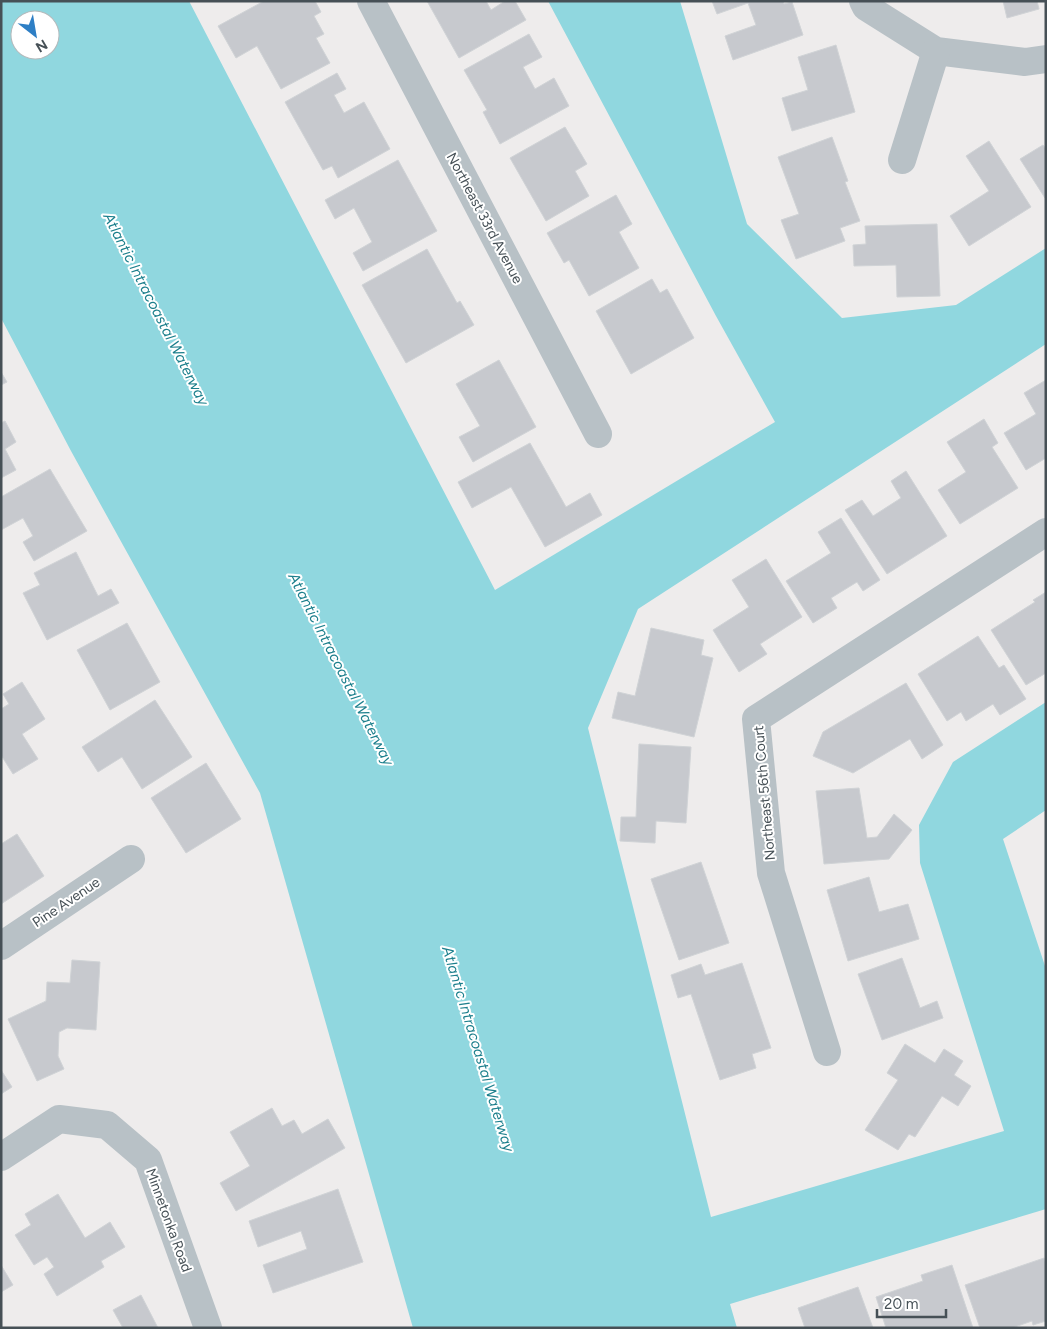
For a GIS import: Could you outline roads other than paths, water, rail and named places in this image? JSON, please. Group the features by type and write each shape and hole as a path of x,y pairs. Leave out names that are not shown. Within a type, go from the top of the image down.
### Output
{"street":[{"name":"Northeast 33rd Avenue","path":"371,1 598,434"},
{"path":"863,1 866,7 936,51 1025,62 1046,59"},
{"path":"902,160 936,51"},
{"name":"Northeast 56th Court","path":"827,1052 771,873 756,719 1046,532"},
{"name":"Pine Avenue","path":"1,946 131,859"},
{"name":"Minnetonka Road","path":"1,1157 59,1119 107,1125 148,1160 208,1328"}],"water":[{"name":"Atlantic Intracoastal Waterway","path":"1,1 189,1 495,590 775,422 716,316 548,1 680,1 747,224 842,318 956,305 1046,248 1046,344 638,609 588,728 711,1217 1004,1131 920,863 919,825 953,762 1046,702 1046,810 1003,839 1046,969 1046,1209 730,1304 737,1328 413,1328 260,793 71,451 1,318"}]}
